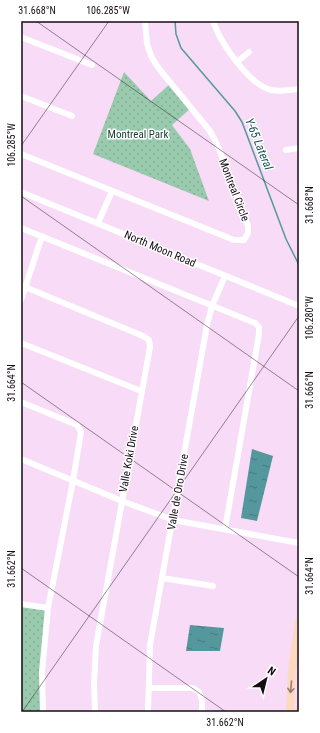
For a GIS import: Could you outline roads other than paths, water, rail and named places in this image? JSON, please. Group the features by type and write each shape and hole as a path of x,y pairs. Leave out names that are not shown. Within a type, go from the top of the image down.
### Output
{"main road":[{"path":"290,712 292,670 299,621"}],"street":[{"name":"Montreal Circle","path":"21,154 234,240 244,240 248,233 248,226 217,144 210,131 160,70 152,58 147,44 145,21"},
{"path":"213,21 221,38 237,62 253,80 266,88 277,91 299,89"},
{"path":"21,38 92,65"},
{"path":"237,62 249,52"},
{"path":"21,96 72,116"},
{"path":"286,150 299,148"},
{"path":"98,223 112,191"},
{"name":"North Moon Road","path":"21,192 299,306"},
{"path":"21,228 255,323 259,328 224,529"},
{"path":"21,300 42,236"},
{"name":"Valle de Oro Drive","path":"148,712 150,644 207,325 212,306 225,276"},
{"name":"Valle Koki Drive","path":"25,287 143,336 149,340 150,347 96,646 94,682 95,712"},
{"path":"21,343 141,391"},
{"path":"21,402 77,425 81,432 48,608 42,672 43,712"},
{"path":"21,459 122,501 173,520 299,543"},
{"path":"162,578 213,586"},
{"path":"21,604 48,608"},
{"path":"149,688 193,688 199,692 202,700 202,712"}],"water":[{"path":"252,449 273,456 257,521 241,518"},
{"path":"190,625 224,628 220,651 186,651"}],"waterway":[{"name":"Y-65 Lateral","path":"175,21 176,34 181,48 235,111 242,122 286,239 299,265"}],"park label":[{"name":"Montreal Park","path":"138,134"}]}
